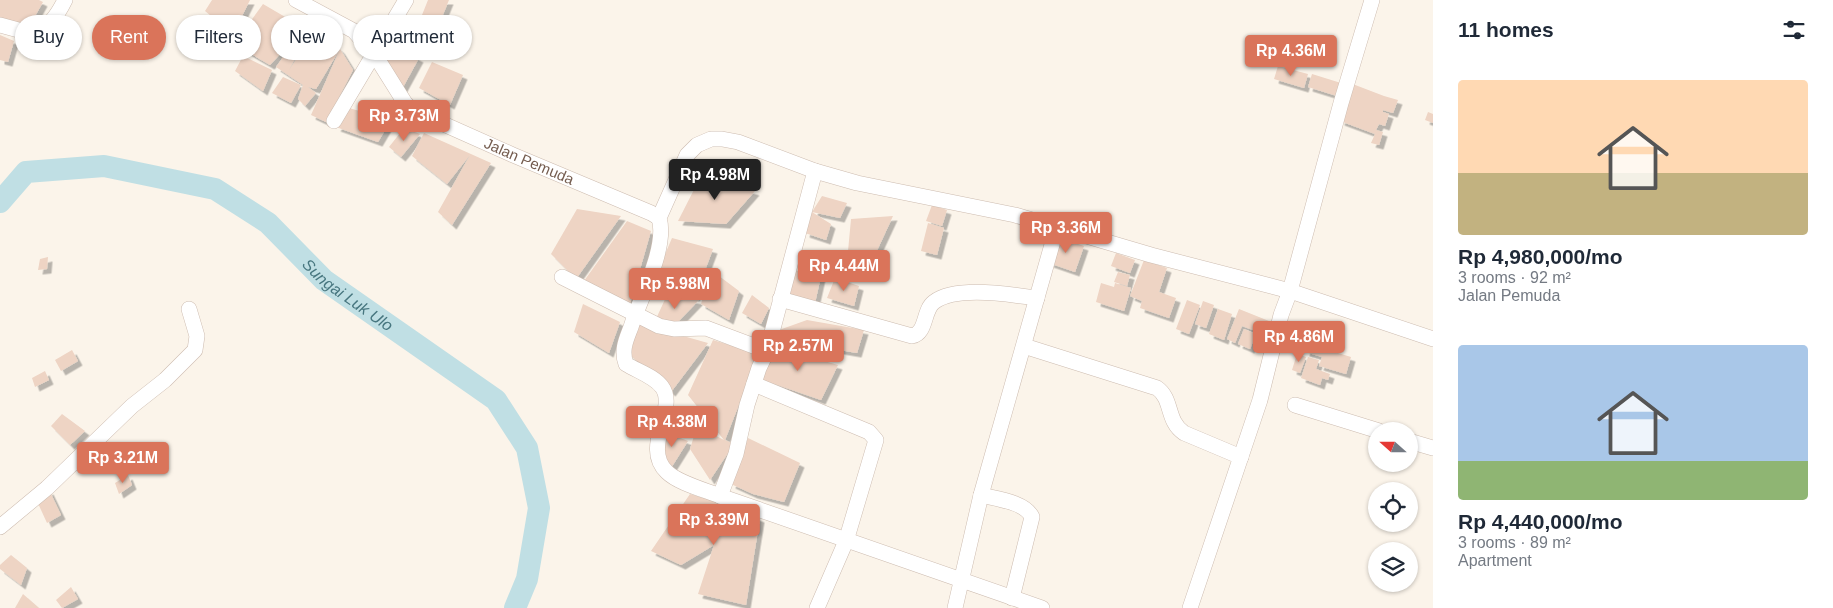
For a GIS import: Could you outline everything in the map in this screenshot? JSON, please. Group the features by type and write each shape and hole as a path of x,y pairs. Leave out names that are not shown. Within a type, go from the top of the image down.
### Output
{"street":[{"path":"0,25 33,34 44,28 56,17 65,0"},
{"name":"Jalan Pemuda","path":"296,0 353,30"},
{"path":"397,15 406,0"},
{"path":"1190,608 1260,400 1341,102 1372,0"},
{"path":"334,121 372,60"},
{"name":"Jalan Pemuda","path":"377,60 405,103 412,110 659,218"},
{"path":"1042,608 720,496 675,478 666,472 657,451 658,435 666,404 665,394 662,386 626,364 623,355 624,346 647,285 659,245 661,225 659,218 687,155 697,145 711,139 738,142 815,171 902,194 1015,216 1057,227 1151,255 1290,292 1433,339"},
{"path":"720,496 736,454 747,405 767,351 815,171"},
{"path":"955,608 981,495 1057,227"},
{"path":"562,277 667,328 706,328 767,351"},
{"path":"780,299 912,336 917,335 934,302 942,298 986,292 1037,298"},
{"path":"0,527 47,488 132,406 165,380 195,350 197,336 189,309"},
{"path":"1024,346 1157,388 1164,393 1177,428 1184,433 1241,457"},
{"path":"754,384 869,432 876,440 846,541 817,608"},
{"path":"1295,405 1368,428"},
{"path":"1418,444 1433,448"},
{"path":"981,495 1019,506 1029,511 1032,517 1012,598"}],"building":[{"path":"0,0 39,0 43,2 36,15 15,15 15,27 0,21"},
{"path":"212,0 250,0 242,15 210,15 205,11"},
{"path":"428,0 449,0 443,15 422,15"},
{"path":"263,4 282,15 271,15 271,60 275,60 270,65 261,60 261,15 255,15"},
{"path":"0,35 14,41 8,62 0,60"},
{"path":"343,54 353,70 326,122 311,115 335,60 343,60"},
{"path":"241,60 251,60 272,70 263,91 235,71"},
{"path":"281,60 294,60 289,70 296,60 333,60 316,89 308,87 316,93 305,106 298,99 303,85 276,67"},
{"path":"383,60 418,60 402,89"},
{"path":"432,62 463,75 450,105 419,88"},
{"path":"1278,66 1308,74 1304,88 1274,79"},
{"path":"1312,74 1341,83 1337,96 1308,87"},
{"path":"283,77 301,85 291,103 272,93"},
{"path":"1350,83 1398,100 1393,113 1383,110 1383,112 1389,114 1385,126 1379,124 1376,130 1383,132 1379,145 1371,143 1375,134 1340,121"},
{"path":"349,108 391,120 378,142 336,127"},
{"path":"1428,112 1433,114 1433,123 1425,120"},
{"path":"404,128 420,134 401,157 389,147"},
{"path":"424,133 491,163 452,225 438,212 470,155 447,184 412,156"},
{"path":"702,174 755,191 726,224 678,221"},
{"path":"822,196 847,203 840,218 812,212"},
{"path":"932,205 947,210 942,226 926,221"},
{"path":"577,209 621,216 576,279 551,254"},
{"path":"812,212 831,224 826,240 805,233"},
{"path":"893,216 868,270 847,262 851,219"},
{"path":"627,221 651,231 630,304 584,281"},
{"path":"928,223 944,228 937,255 921,251"},
{"path":"1057,237 1084,246 1075,272 1049,263"},
{"path":"672,238 713,249 695,297 654,280"},
{"path":"1116,253 1135,260 1130,273 1111,266"},
{"path":"48,257 47,269 38,270 40,259"},
{"path":"1144,260 1167,268 1159,292 1176,298 1169,318 1140,308 1142,301 1130,296"},
{"path":"711,270 739,291 729,320 701,304"},
{"path":"794,270 821,276 815,303 785,295"},
{"path":"1118,272 1130,275 1127,286 1114,282"},
{"path":"835,278 859,286 854,306 827,298"},
{"path":"1101,283 1114,287 1115,283 1131,288 1124,311 1096,302"},
{"path":"667,295 699,300 674,326 655,321"},
{"path":"752,295 769,308 761,324 742,313"},
{"path":"1187,300 1200,305 1189,334 1176,329"},
{"path":"1203,301 1214,305 1206,328 1195,324"},
{"path":"583,304 620,322 609,353 574,332"},
{"path":"1218,309 1232,314 1224,340 1209,334"},
{"path":"1239,309 1269,321 1264,334 1242,326 1235,343 1227,339"},
{"path":"807,320 864,330 857,353 776,339 779,330"},
{"path":"637,323 708,343 671,392 627,352"},
{"path":"1296,324 1309,328 1306,341 1292,337"},
{"path":"1244,329 1256,334 1250,349 1238,344"},
{"path":"1311,331 1329,337 1325,349 1351,357 1346,374 1319,366 1322,357 1305,352"},
{"path":"713,340 759,354 725,440 734,444 710,480 690,449 697,426 724,440 688,395"},
{"path":"772,346 838,365 821,400 760,379"},
{"path":"72,350 78,361 61,371 55,360"},
{"path":"1297,354 1306,357 1300,373 1292,370"},
{"path":"1308,357 1319,360 1316,369 1330,374 1328,380 1322,378 1320,385 1301,378"},
{"path":"45,371 49,380 35,387 32,378"},
{"path":"62,414 85,431 70,445 51,426"},
{"path":"665,432 688,441 671,468 658,448"},
{"path":"748,438 800,463 784,502 753,494 731,484"},
{"path":"128,475 132,485 119,494 115,483"},
{"path":"49,490 61,515 47,523 36,499"},
{"path":"690,494 727,505 760,518 746,605 698,594 714,545 681,565 651,551"},
{"path":"11,555 27,568 21,585 0,569 0,565"},
{"path":"71,587 78,599 62,608 56,600"},
{"path":"23,594 39,608 15,608"}],"waterway":[{"name":"Sungai Luk Ulo","path":"0,202 26,172 104,166 215,189 268,223 324,280 496,400 527,448 539,508 527,579 515,608"}]}
